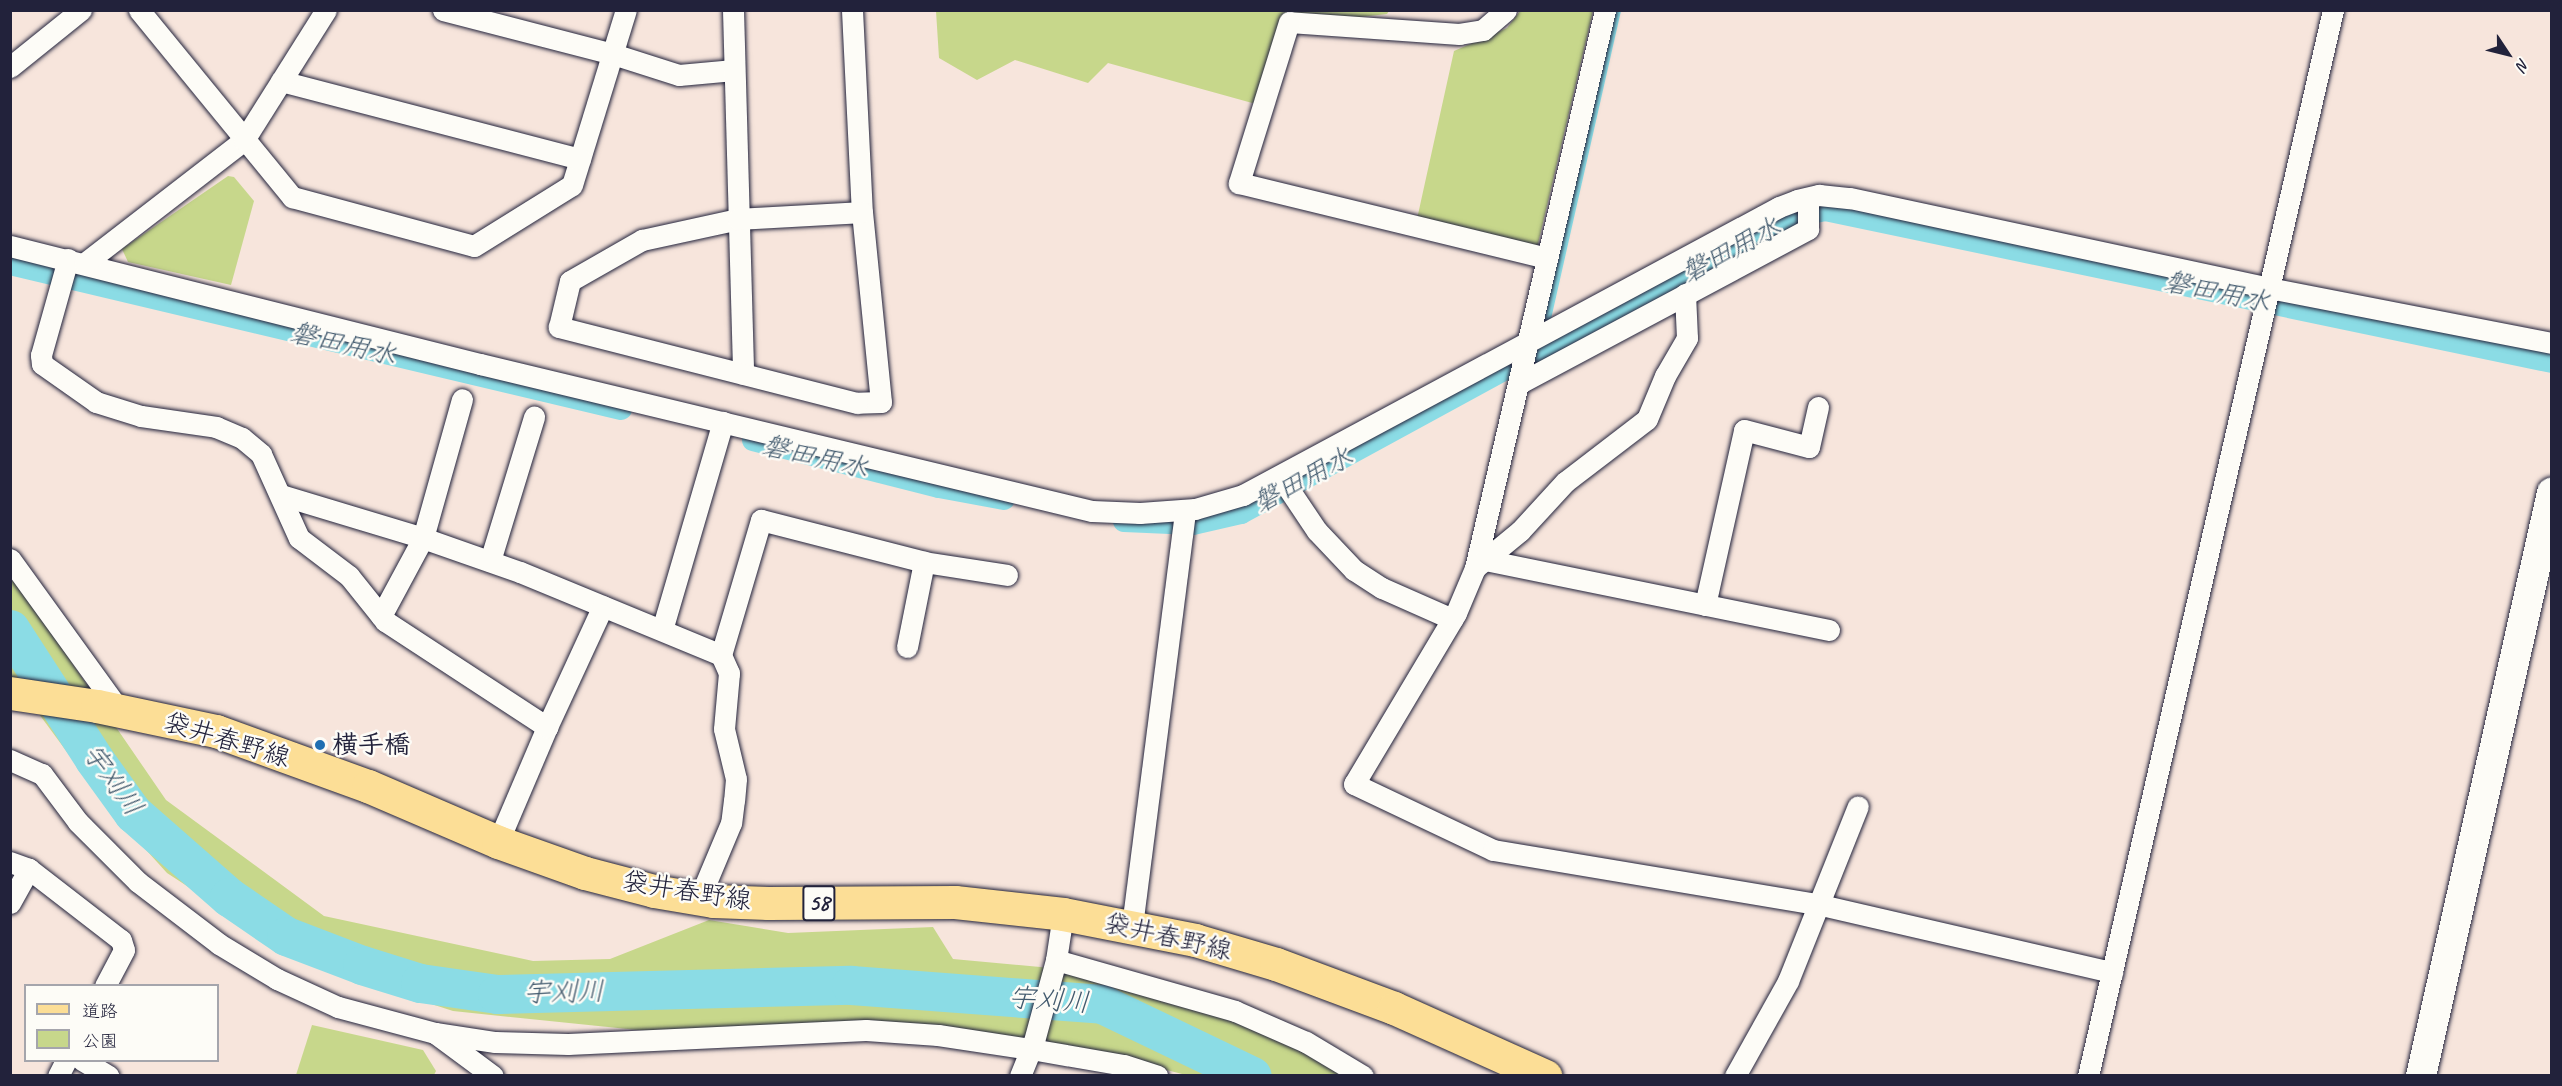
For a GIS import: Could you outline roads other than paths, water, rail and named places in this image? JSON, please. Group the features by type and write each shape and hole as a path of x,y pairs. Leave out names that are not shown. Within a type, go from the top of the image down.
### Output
{"main road":[{"name":"袋井春野線","path":"10,693 108,708 216,731 368,786 498,842 585,873 654,891 699,898 768,903 955,902 1064,914 1195,940 1276,964 1394,1008 1545,1076"}],"street":[{"path":"10,67 81,10"},
{"path":"139,10 292,197 474,246 572,185 626,10"},
{"path":"326,10 244,140 70,269 41,355 42,364 96,402 141,416 216,427 242,438 261,454 299,538 349,576 381,616 547,727"},
{"path":"443,10 613,54 679,75 734,69"},
{"path":"733,10 743,374"},
{"path":"852,10 862,212 881,402 857,403 559,327 570,281 642,240 738,219 862,212"},
{"path":"1506,10 1483,30 1459,34 1289,22 1239,183 1547,258"},
{"path":"1605,10 1518,384 1480,564 1452,619 1354,784 1493,850 1821,904 2112,972"},
{"path":"2090,1075 2333,10"},
{"path":"281,81 580,159"},
{"path":"10,246 70,269 1092,511 1140,513 1185,510 1243,495 1779,207 1819,195 1850,198 2269,288 2552,343"},
{"path":"1518,384 1808,229 1808,198"},
{"path":"1480,564 1520,531 1565,482 1647,419 1665,376 1687,338 1685,294"},
{"path":"381,616 423,538 462,399"},
{"path":"1705,605 1744,430 1809,447 1818,407"},
{"path":"490,561 534,417"},
{"path":"662,630 723,422"},
{"path":"1280,476 1317,531 1354,570 1382,588 1452,619"},
{"path":"2421,1076 2552,493"},
{"path":"281,495 490,561 721,655 729,672 724,729 736,779 731,823 699,898"},
{"path":"1132,926 1185,510"},
{"path":"721,655 762,520 924,562 1007,575"},
{"path":"10,559 108,708"},
{"path":"907,647 924,562"},
{"path":"1480,564 1829,630"},
{"path":"498,842 547,727 603,606"},
{"path":"10,760 42,774 78,822 138,882 219,944 277,979 338,1007 435,1033 495,1042 568,1044 866,1030 938,1035 1033,1045 1124,1065 1157,1076"},
{"path":"1735,1076 1788,981 1821,904 1858,806"},
{"path":"10,903 20,866 121,940 124,950 106,984"},
{"path":"1020,1076 1033,1045 1056,960 1064,914"},
{"path":"1056,960 1235,1011 1306,1042 1363,1076"},
{"path":"435,1033 493,1076"},
{"path":"58,1076 65,1062"},
{"path":"85,1062 109,1076"}],"waterway":[{"path":"1545,327 1617,10"},
{"name":"磐田用水","path":"1124,521 1193,524 1241,513 1540,350 1792,217 1825,210 2552,362"},
{"name":"磐田用水","path":"10,264 621,409"},
{"name":"磐田用水","path":"753,440 939,487 1004,499"},
{"name":"宇刈川","path":"10,629 94,759 133,813 229,897 286,936 362,965 420,983 497,994 851,985 1102,1004 1252,1076"}],"place":[{"name":"横手橋","path":"320,745"}]}
